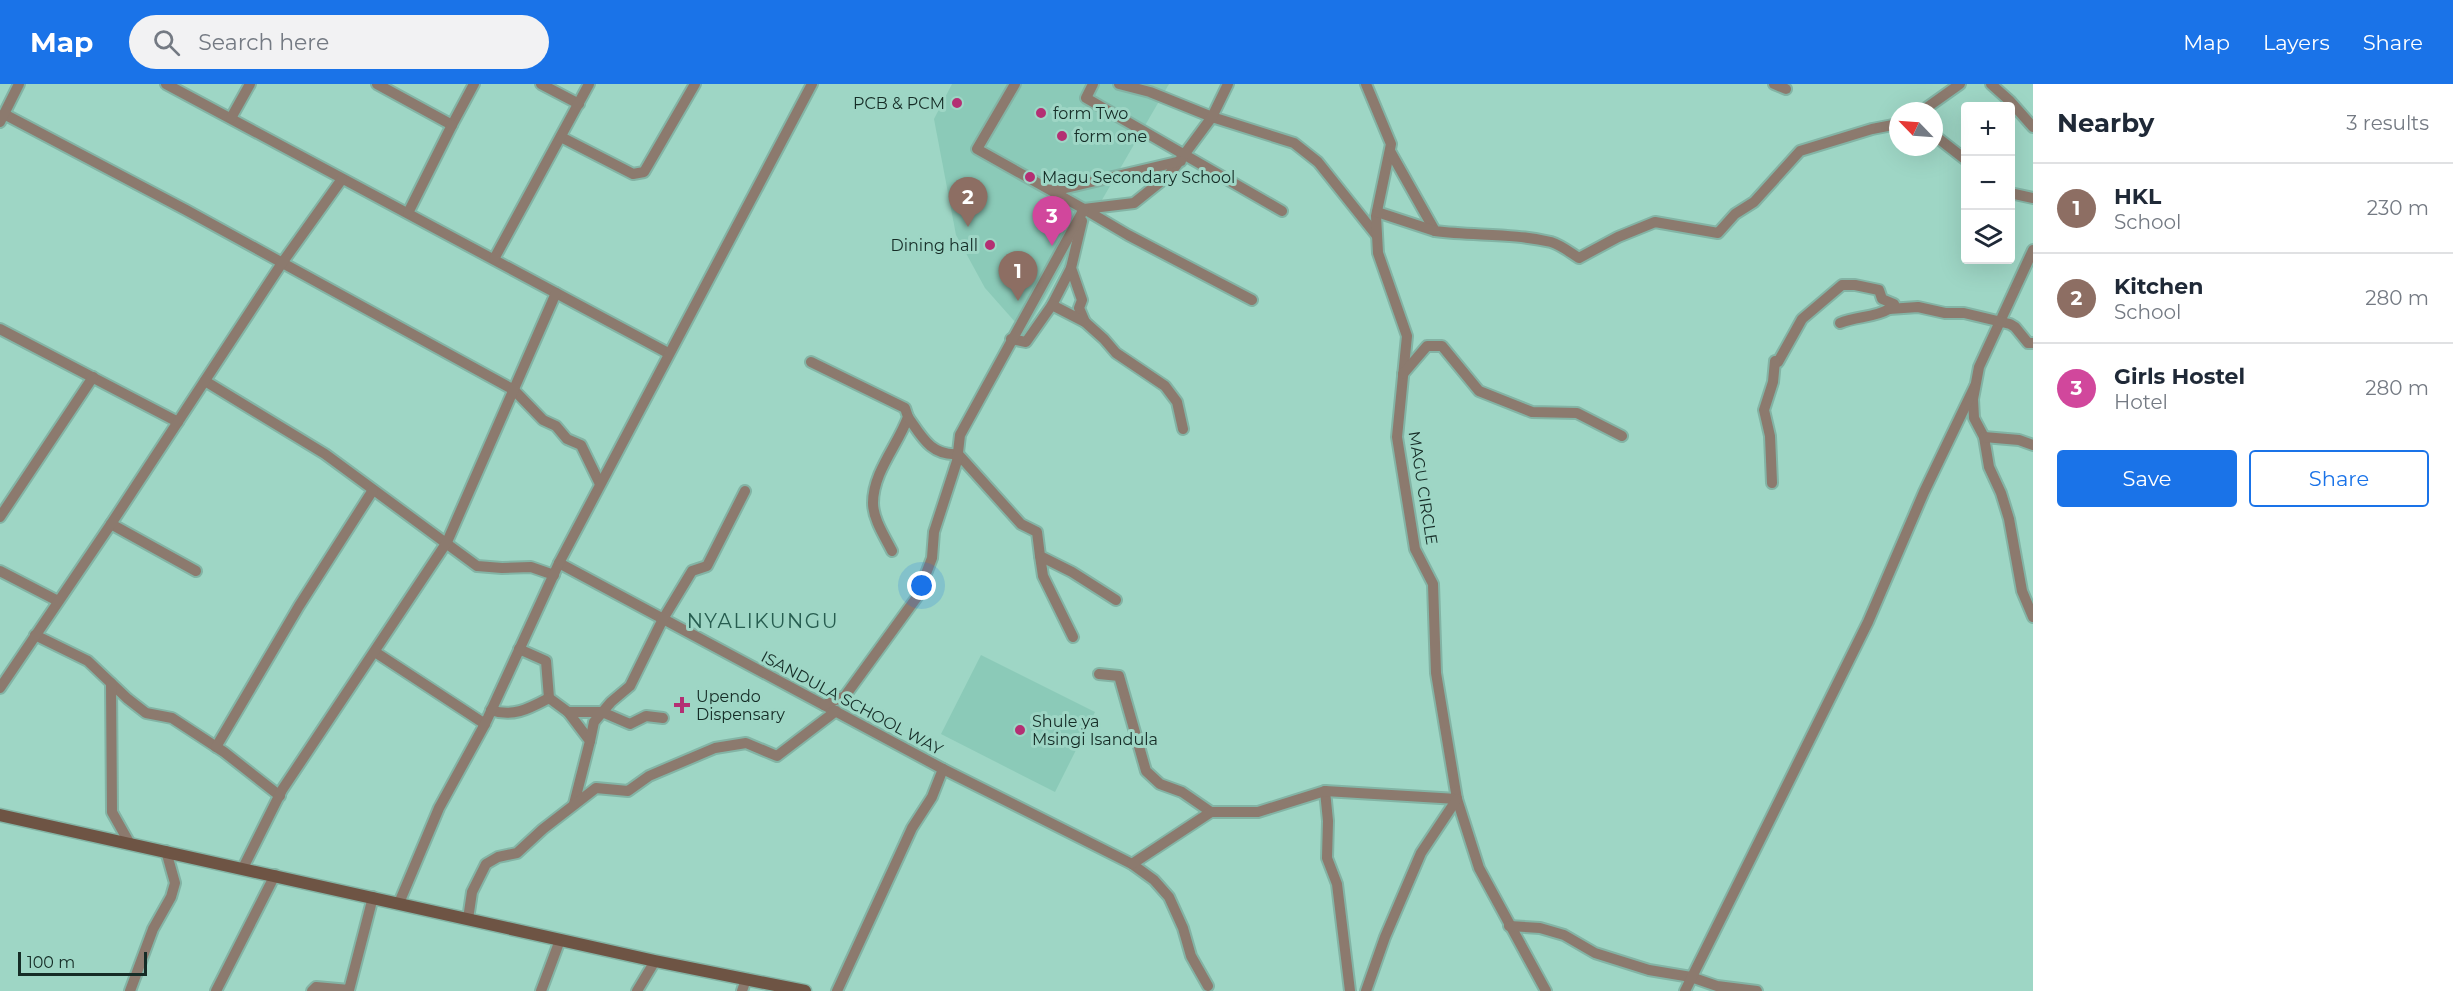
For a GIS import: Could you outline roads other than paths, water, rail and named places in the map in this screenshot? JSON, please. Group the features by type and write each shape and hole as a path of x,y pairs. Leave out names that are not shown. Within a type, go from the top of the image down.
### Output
{"main road":[{"path":"0,815 655,961 744,985 805,991"}],"street":[{"path":"19,84 2,118 282,263 514,390 543,420 556,426 567,439 580,445 600,484"},
{"path":"166,84 668,353"},
{"path":"231,118 250,84"},
{"path":"377,84 452,125"},
{"path":"408,213 474,84"},
{"path":"541,84 579,104"},
{"path":"494,259 589,84"},
{"path":"561,137 633,174 644,172 695,84"},
{"path":"399,903 439,808 485,724 559,563 812,84"},
{"path":"1015,84 976,149 1128,235 1252,300"},
{"path":"1093,84 1086,98 1183,158 1281,211"},
{"path":"1119,84 1150,92 1212,117 1294,143 1318,162 1377,236"},
{"path":"1084,209 1134,203 1169,176 1212,117 1228,84"},
{"name":"MAGU CIRCLE","path":"1366,84 1391,144 1377,212 1378,253 1407,336 1397,437 1415,549 1433,584 1436,673 1457,799 1479,868 1546,991"},
{"path":"1774,84 1786,89"},
{"path":"1935,102 1960,84"},
{"path":"1991,84 2033,127"},
{"path":"1377,212 1435,231 1553,243 1580,258 1618,237 1655,222 1718,233 1735,214 1754,202 1800,151 1889,126"},
{"path":"1943,142 1961,157"},
{"path":"1390,151 1435,231"},
{"path":"1053,191 1183,158"},
{"path":"1,685 111,524 282,263 342,179"},
{"path":"2015,194 2033,198"},
{"path":"1011,339 1026,342 1052,305 1071,268 1084,209"},
{"path":"824,705 845,696 917,597 932,558 934,532 958,454 960,435 1084,209"},
{"path":"2033,250 1979,366 1975,386 1974,418 1983,437 1989,467 2001,493 2009,519 2022,591 2033,617"},
{"path":"1071,268 1082,300 1078,308 1085,322"},
{"path":"1772,483 1770,436 1764,410 1777,362 1802,319 1842,285 1880,290 1882,299 1894,304 1878,315 1851,318 1840,323"},
{"path":"243,868 280,796 447,542 556,293"},
{"path":"1052,305 1085,322 1116,353 1165,386 1177,402 1183,429"},
{"path":"1889,309 1918,307 1945,313 1964,313 2015,327 2028,343 2033,343"},
{"path":"0,329 178,422"},
{"path":"1403,374 1427,346 1442,346 1479,391 1532,412 1576,413 1622,436"},
{"path":"811,362 905,408 908,417 930,447 945,455 958,454"},
{"path":"0,517 93,377"},
{"path":"205,381 325,454 477,566 531,567 554,575"},
{"path":"1684,991 1868,622 1924,492 1975,386"},
{"path":"892,551 873,505 876,482 908,417"},
{"path":"1983,437 2019,440 2033,445"},
{"path":"958,454 1021,524 1037,532 1042,576 1073,637"},
{"path":"216,747 299,606 373,490"},
{"path":"573,804 594,722 630,686 663,619 692,570 707,566 745,491"},
{"path":"111,524 196,571"},
{"path":"1040,556 1072,572 1116,600"},
{"name":"ISANDULA SCHOOL WAY","path":"559,563 943,769 1132,864 1154,880 1169,897 1183,928 1191,956 1208,986"},
{"path":"0,571 58,600"},
{"path":"35,635 88,661 146,713 172,718 216,747 280,796"},
{"path":"519,649 546,662 549,698 568,712 590,741"},
{"path":"375,652 485,724"},
{"path":"1099,674 1119,676 1146,771 1160,784 1182,792 1211,812"},
{"path":"111,683 112,812 130,844"},
{"path":"491,710 501,714 524,711 549,698"},
{"path":"468,919 472,892 486,864 498,857 517,853 573,804 596,788 628,791 657,772 715,748 746,743 777,756 836,711"},
{"path":"568,712 602,712 630,724 646,716 663,718"},
{"path":"837,991 912,828 932,797 943,769"},
{"path":"1325,791 1328,821 1327,858 1337,884 1350,991"},
{"path":"1132,864 1211,812 1258,812 1325,791 1457,799"},
{"path":"1366,991 1385,937 1421,853 1457,799"},
{"path":"130,991 153,929 165,910 175,883 166,851"},
{"path":"216,991 274,875"},
{"path":"312,991 316,987 349,990 373,897"},
{"path":"1509,926 1540,928 1564,935 1594,953 1649,970 1691,977 1717,986 1757,991"},
{"path":"541,991 560,940"},
{"path":"637,991 655,961"}],"place":[{"name":"PCB & PCM","path":"957,103"},
{"name":"form Two","path":"1041,113"},
{"name":"form one","path":"1062,136"},
{"name":"Magu Secondary School","path":"1030,177"},
{"name":"Kitchen","path":"968,227"},
{"name":"Dining hall","path":"990,245"},
{"name":"Girls Hostel","path":"1052,246"},
{"name":"HKL","path":"1018,301"},
{"name":"Upendo Dispensary","path":"682,705"},
{"name":"Shule ya Msingi Isandula","path":"1020,730"}],"district":[{"name":"NYALIKUNGU","path":"763,621"}]}
